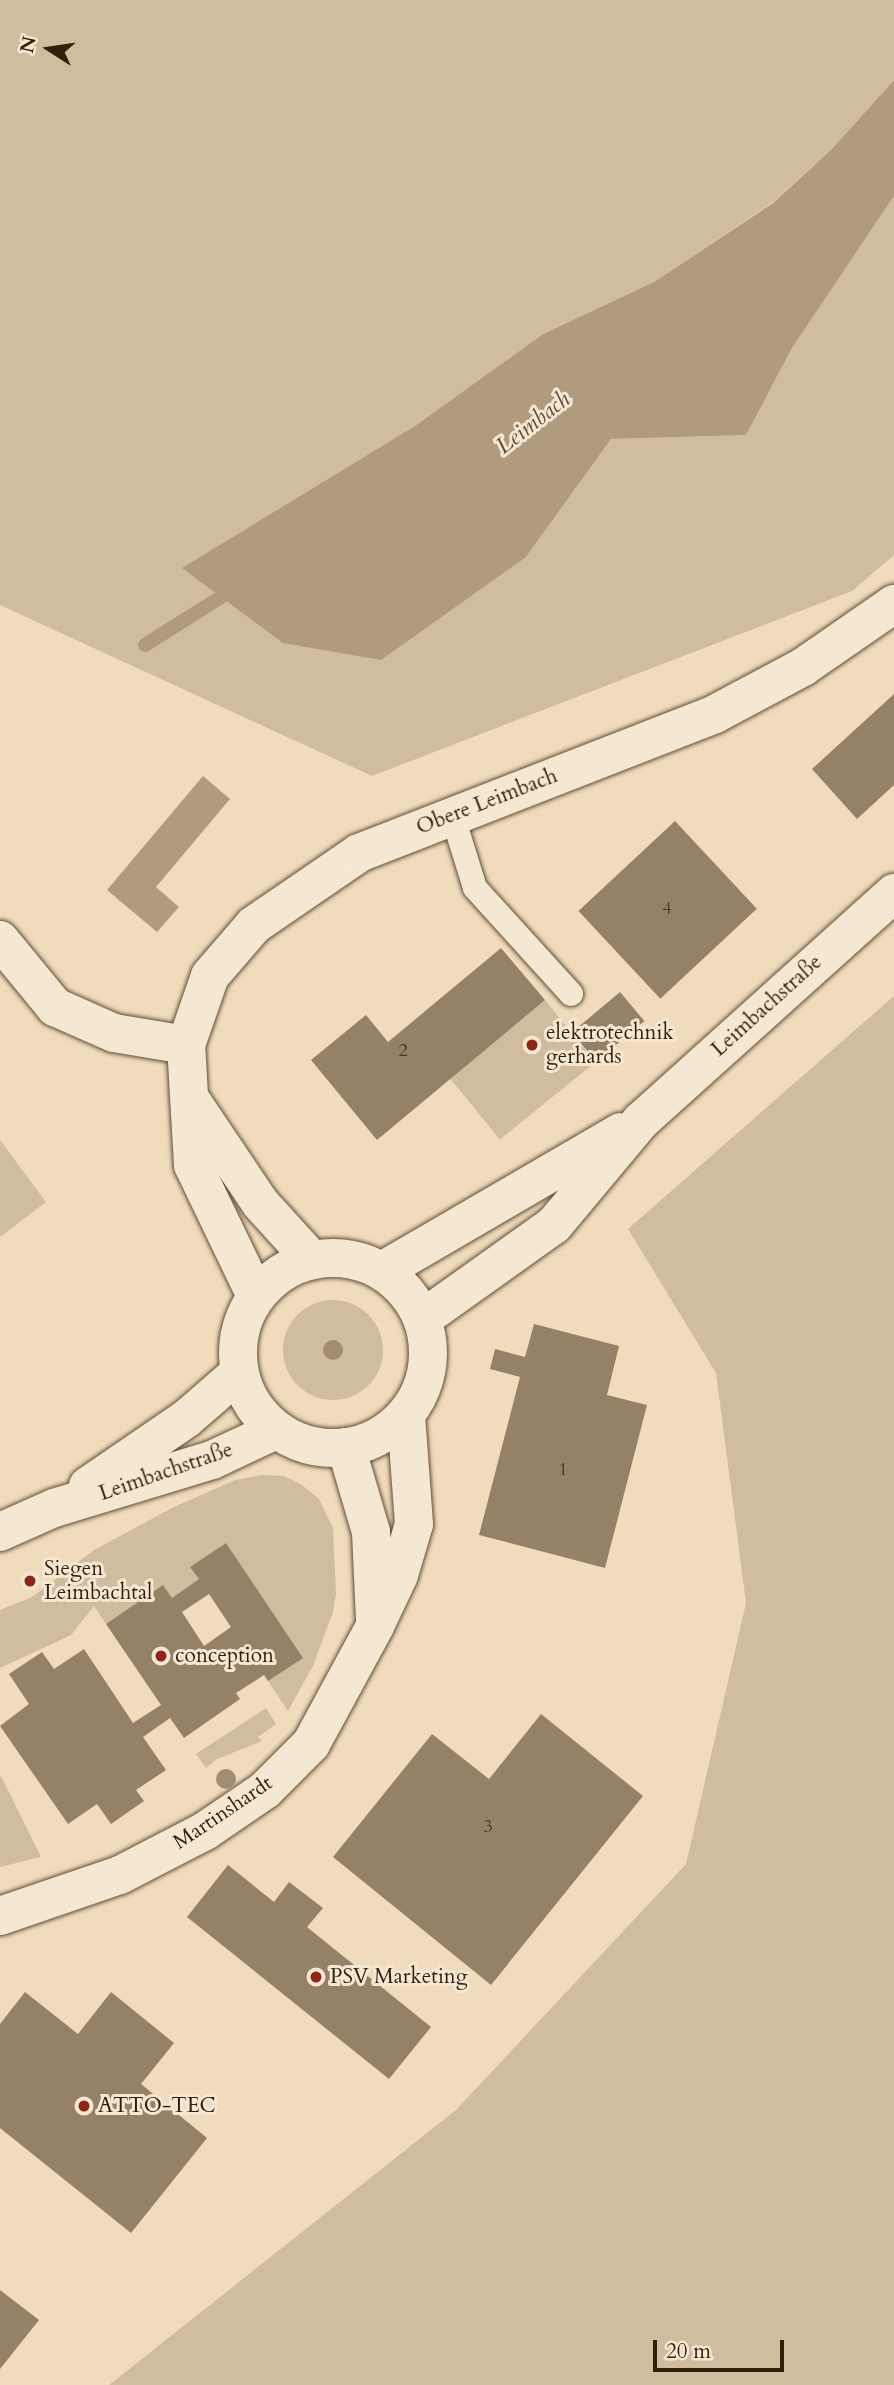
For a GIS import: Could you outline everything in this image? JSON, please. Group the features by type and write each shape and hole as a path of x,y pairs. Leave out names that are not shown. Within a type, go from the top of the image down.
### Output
{"street":[{"name":"Obere Leimbach","path":"256,1296 192,1165 186,1045 210,976 254,925 359,853 452,814 715,714 803,667 894,604"},
{"name":"Leimbachstraße","path":"422,1319 554,1225 641,1121 894,893"},
{"path":"0,940 55,1007 114,1033 186,1045"},
{"path":"187,1094 261,1204 312,1260"},
{"name":"Leimbachstraße","path":"382,1271 641,1121"},
{"path":"348,1258 382,1271 406,1292 422,1319 428,1352 423,1385 406,1414 379,1436 346,1447 297,1442 276,1430 252,1405 239,1373 239,1332 256,1296 280,1273 312,1260 348,1258"},
{"name":"Leimbachstraße","path":"54,1508 186,1419 239,1373"},
{"name":"Martinshardt","path":"0,1916 120,1875 205,1831 265,1790 311,1744 375,1626 399,1574 414,1524 406,1414"},
{"name":"Leimbachstraße","path":"0,1532 54,1508 212,1460 276,1430"},
{"path":"346,1447 371,1532 375,1626"}],"lane":[{"path":"452,814 475,888 570,993"}],"shaded area":[{"path":"0,0 894,0 894,80 832,149 773,202 654,282 543,334 415,426 526,557 611,439 746,435 792,348 894,196 894,555 852,591 372,776 0,605"},
{"path":"894,996 894,2385 109,2385 456,2110 686,1864 746,1603 716,1373 628,1229"},
{"path":"545,1000 595,1062 500,1140 449,1077"},
{"path":"0,1140 46,1202 0,1237"},
{"path":"333,1300 361,1308 375,1322 383,1350 375,1378 361,1392 333,1400 305,1392 291,1378 283,1350 291,1322 305,1308"},
{"path":"261,1475 284,1476 302,1485 319,1499 333,1528 336,1594 333,1612 313,1666 288,1711 268,1681 302,1657 226,1543 191,1567 199,1579 172,1598 163,1586 106,1624 94,1606 71,1635 0,1668 0,1610 32,1597 94,1550 174,1507 235,1480"},
{"path":"266,1708 276,1724 258,1737 262,1741 217,1759 206,1768 196,1754"},
{"path":"0,1776 41,1857 0,1867"}],"water":[{"path":"894,80 894,196 792,348 746,435 611,439 526,557 381,660 283,643 182,568 415,426 543,334 654,282 773,203 832,149"},
{"path":"203,776 230,799 156,887 179,907 157,932 107,890"}],"building":[{"path":"894,694 894,785 857,819 812,769"},
{"path":"675,821 757,909 660,999 578,911"},
{"path":"501,948 545,1000 377,1140 311,1060 366,1015 388,1042"},
{"path":"620,992 644,1021 596,1062 572,1032"},
{"path":"534,1324 619,1346 607,1395 647,1405 605,1568 479,1535 520,1377 490,1369 495,1349 525,1357"},
{"path":"226,1543 303,1658 268,1681 264,1675 236,1693 240,1699 184,1738 170,1718 143,1737 166,1770 136,1790 144,1801 111,1824 97,1804 68,1824 0,1726 29,1704 9,1674 42,1652 54,1669 84,1649 133,1723 161,1705 106,1624 163,1585 172,1598 199,1579 190,1567","holes":["209,1594 231,1627 204,1646 182,1612"]},
{"path":"541,1714 643,1796 491,1985 333,1857 432,1734 489,1779"},
{"name":"PSV Marketing","path":"228,1865 274,1902 289,1882 323,1908 307,1927 431,2027 389,2079 187,1917"},
{"name":"ATTO-TEC","path":"25,1992 78,2034 111,1992 174,2043 141,2084 207,2138 131,2233 0,2128 0,2024"},
{"path":"0,2290 39,2320 0,2369"}],"waterway":[{"name":"Leimbach","path":"145,645 235,588"}],"place":[{"name":"elektrotechnik gerhards","path":"532,1045"},
{"name":"Siegen Leimbachtal","path":"30,1581"},
{"name":"conception","path":"161,1656"},
{"name":"PSV Marketing","path":"316,1977"},
{"name":"ATTO-TEC","path":"84,2106"}]}
